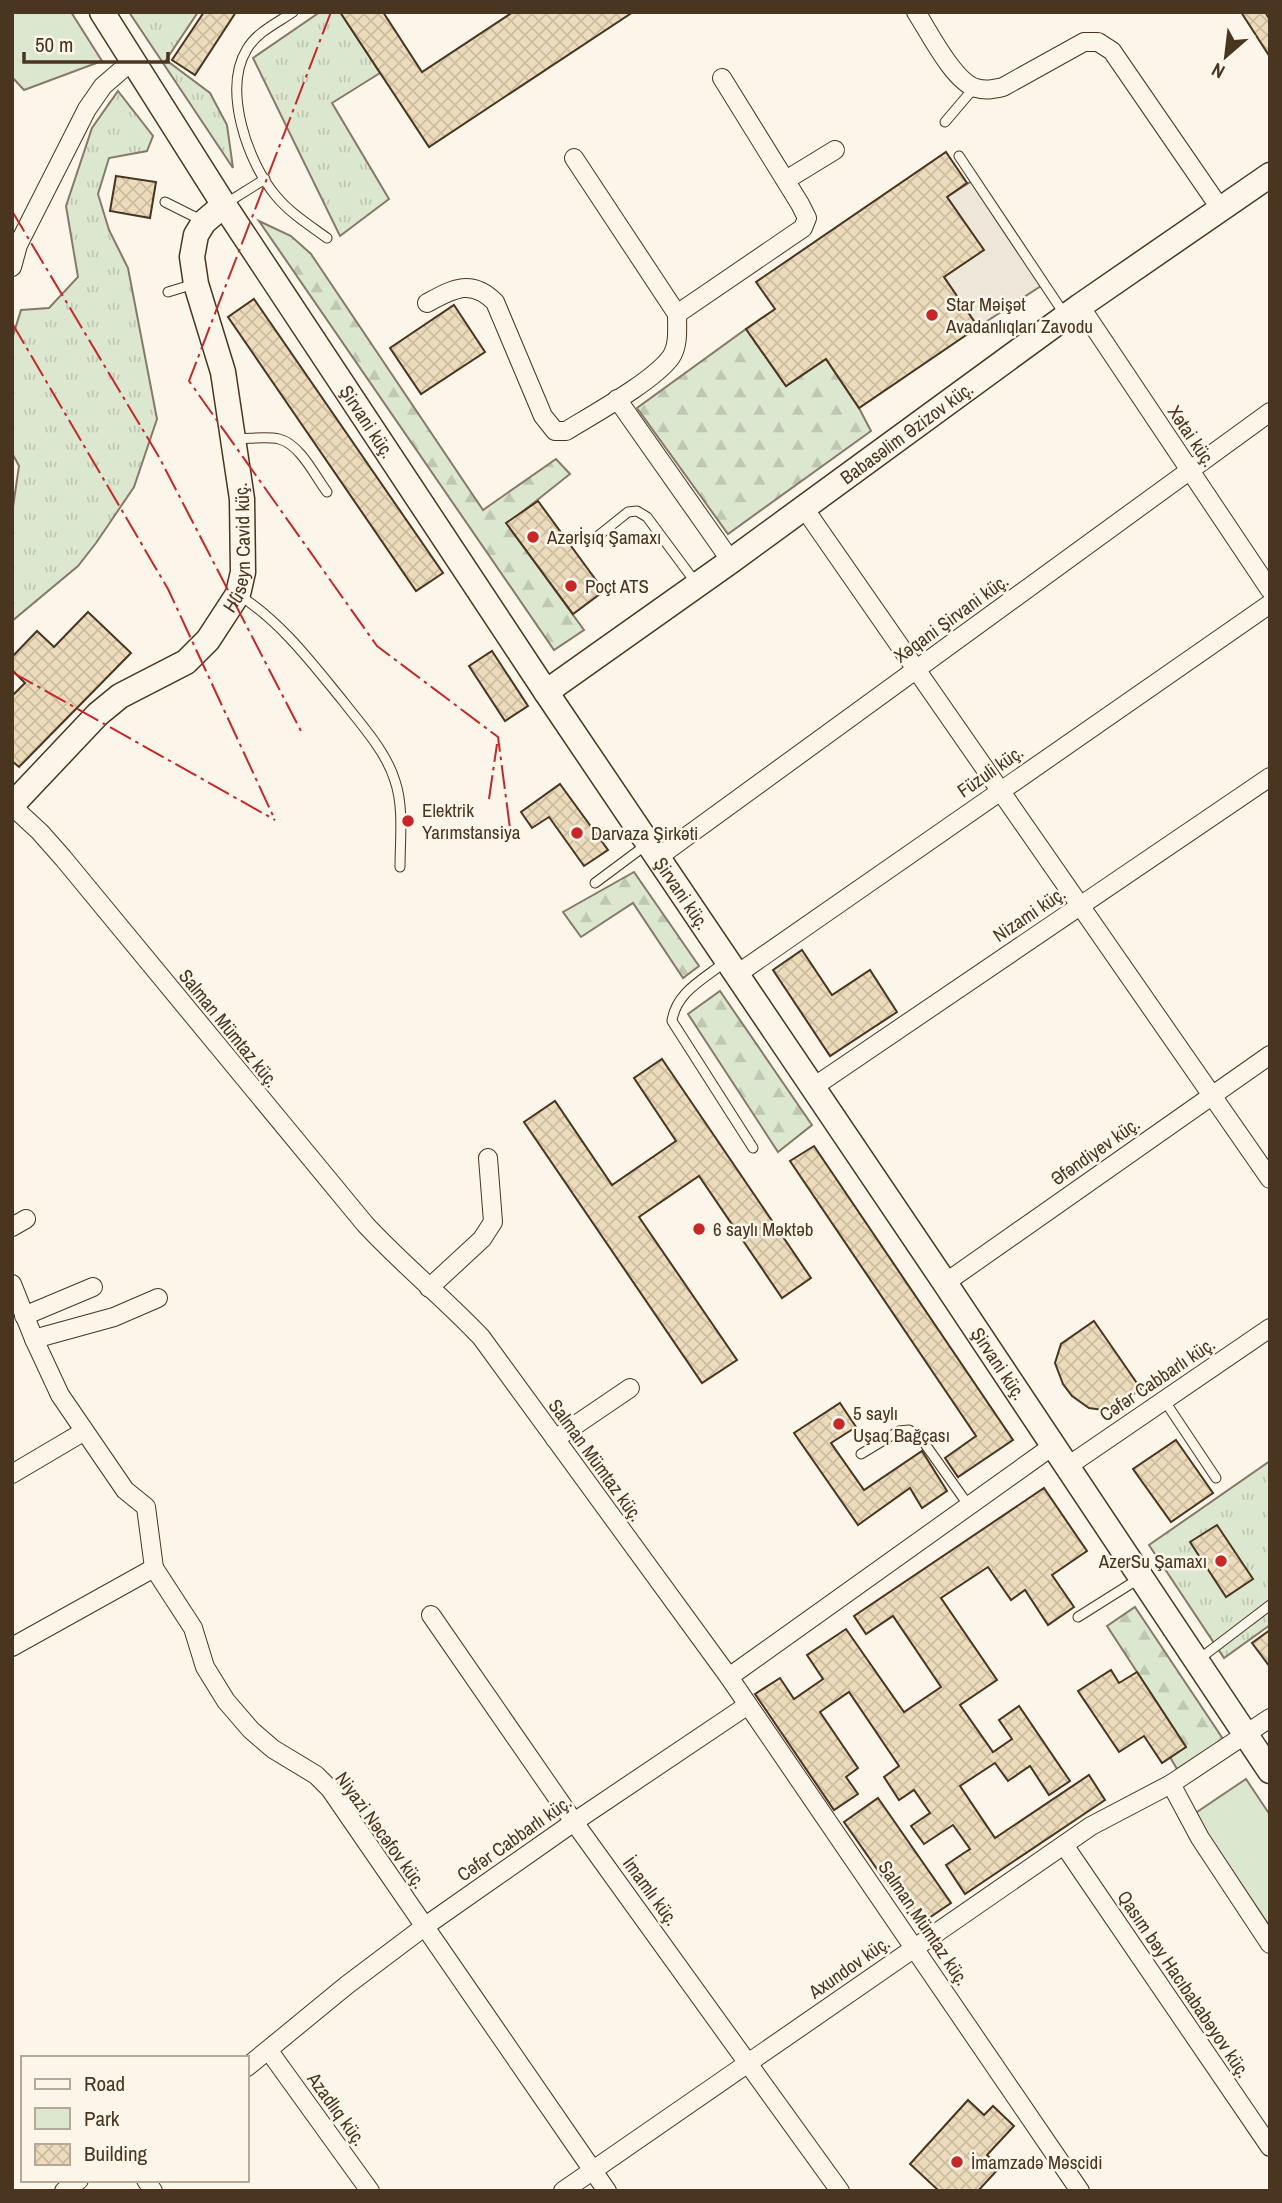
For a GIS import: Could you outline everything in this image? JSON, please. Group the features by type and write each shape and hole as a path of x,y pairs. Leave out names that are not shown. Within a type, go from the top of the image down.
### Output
{"main road":[{"name":"Şirvani küç.","path":"102,12 224,205 546,692 946,1283 1270,1771"},
{"name":"Babasəlim Əzizov küç.","path":"546,692 731,561 1073,311 1270,175"},
{"path":"204,222 224,205"},
{"name":"Hüseyn Cavid küç.","path":"12,806 98,714 120,696 186,662 208,640 238,594 243,572 242,499 223,372 196,284 192,257 196,235 204,222"}],"street":[{"path":"916,12 961,80 974,88 989,91 1003,87 1084,42 1098,42 1112,51 1220,208"},
{"path":"12,267 18,246 87,109 103,86 133,60"},
{"path":"677,314 803,228 807,218 722,79"},
{"path":"786,180 835,150"},
{"path":"427,303 453,289 466,288 477,289 495,302 543,416 555,431 566,431 617,399 654,373 671,357 677,340 677,314 574,158"},
{"name":"Xətai küç.","path":"1073,311 1191,472 1270,590"},
{"path":"617,399 731,561"},
{"name":"Xəqani Şirvani küç.","path":"652,851 917,669 1270,412"},
{"path":"804,508 1270,1179"},
{"name":"Füzuli küç.","path":"731,968 1000,790 1270,604"},
{"name":"Nizami küç.","path":"812,1087 1270,777"},
{"name":"Salman Mümtaz küç.","path":"12,806 63,858 365,1224 396,1258 481,1337 729,1677 1080,2191"},
{"name":"Əfəndiyev küç.","path":"946,1283 1270,1055"},
{"path":"429,1288 482,1239 493,1222 488,1158"},
{"name":"Niyazi Nəcəfov küç.","path":"12,1284 60,1395 125,1490 146,1507 155,1568 193,1629 205,1667 226,1700 251,1730 273,1749 316,1775 330,1789 607,2191"},
{"path":"24,1316 93,1287"},
{"path":"34,1339 114,1317 158,1298"},
{"name":"Cəfər Cabbarlı küç.","path":"1068,1466 1270,1328"},
{"path":"555,1439 630,1388"},
{"path":"12,1474 83,1432"},
{"path":"729,1677 1054,1445"},
{"path":"12,1647 155,1568"},
{"name":"İmamlı küç.","path":"431,1615 574,1822 840,2191"},
{"name":"Cəfər Cabbarlı küç.","path":"248,2066 270,2051 347,1985 424,1927 748,1705"},
{"name":"Axundov küç.","path":"563,2191 1064,1845 1110,1815 1171,1784 1270,1718"},
{"path":"1171,1784 1200,1838 1270,1944"},
{"name":"Qasım bəy Hacıbababəyov küç.","path":"1064,1845 1270,2147"},
{"name":"Azadlıq küç.","path":"270,2051 370,2191"}],"lane":[{"path":"293,12 260,34 246,50 239,69 237,101 244,135 255,163 276,196 294,214 327,238"},
{"path":"945,122 974,88"},
{"path":"959,156 1073,311"},
{"path":"224,205 265,179"},
{"path":"165,202 204,222"},
{"path":"169,292 196,284"},
{"path":"233,439 278,439 286,442 296,450 327,492"},
{"path":"593,540 628,512 638,510 647,517 696,585"},
{"path":"238,594 262,610 290,636 365,728 388,762 396,784 400,867"},
{"path":"595,883 652,851"},
{"path":"731,968 683,994 674,1007 672,1021 753,1148"},
{"path":"1164,1400 1216,1478"},
{"path":"861,1454 900,1431 909,1430 920,1437 969,1506"},
{"path":"1078,1618 1141,1577"},
{"path":"1197,1661 1270,1605"}],"green space":[{"path":"12,12 71,12 102,61 24,90 12,77"},
{"path":"129,12 198,12 166,60 210,93 227,125 233,168"},
{"path":"320,12 340,12 380,73 332,103 389,199 340,236 253,58"},
{"path":"118,91 153,136 147,151 109,158 98,194 109,230 128,268 157,419 134,487 96,543 78,566 12,621 12,514 19,466 12,453 12,339 21,310 49,308 78,277 66,206 92,128"},
{"path":"259,221 291,236 311,254 483,510 556,459 570,474 507,524 584,630 554,650"},
{"path":"746,329 786,386 826,359 871,431 728,534 637,408"},
{"path":"634,872 699,966 683,978 633,903 581,937 563,912"},
{"path":"720,991 812,1125 778,1152 688,1014"},
{"path":"1270,1461 1270,1625 1224,1658 1149,1545"},
{"path":"1135,1607 1223,1739 1177,1769 1170,1757 1186,1747 1107,1626"},
{"path":"1246,1779 1270,1815 1270,1927 1194,1814"}],"shaded area":[{"path":"975,179 1044,284 978,327 944,277 983,250 947,197"}],"building":[{"path":"204,12 236,12 195,75 172,60"},
{"path":"340,12 383,12 422,72 513,12 633,12 429,147"},
{"path":"1241,12 1265,12 1270,20 1270,57"},
{"path":"946,152 967,183 947,197 984,250 944,277 978,327 859,408 826,359 786,386 746,329 775,309 756,282"},
{"path":"116,176 156,182 150,218 110,211"},
{"path":"254,299 443,573 416,591 228,317"},
{"path":"454,305 485,352 421,394 390,348"},
{"path":"538,501 604,591 573,614 506,523"},
{"path":"88,612 131,653 19,767 12,761 12,696 25,683 12,670 12,657 37,631 54,647"},
{"path":"492,651 528,706 505,721 469,666"},
{"path":"560,784 608,850 584,866 549,817 532,828 521,812"},
{"path":"802,950 832,995 870,970 897,1012 830,1056 773,970"},
{"path":"662,1059 811,1278 782,1298 699,1176 639,1217 737,1360 702,1383 524,1122 555,1101 612,1185 676,1141 634,1078"},
{"path":"814,1146 1013,1440 958,1477 945,1458 976,1436 790,1161"},
{"path":"1094,1321 1141,1389 1110,1411 1089,1408 1072,1396 1063,1384 1055,1363 1061,1344"},
{"path":"840,1403 856,1427 831,1443 864,1490 922,1451 947,1491 922,1508 910,1488 858,1525 794,1433"},
{"path":"1176,1440 1213,1493 1171,1522 1133,1469"},
{"path":"1044,1488 1087,1551 1052,1575 1074,1607 1048,1625 1025,1590 1011,1600 988,1567 941,1598 997,1680 960,1705 993,1752 1012,1739 999,1720 1019,1706 1070,1781 1049,1795 1030,1766 1008,1781 995,1763 960,1786 995,1838 1089,1775 1105,1800 965,1894 946,1865 970,1849 953,1825 924,1844 911,1826 930,1813 914,1790 899,1800 884,1777 899,1766 849,1692 820,1712 858,1768 846,1777 858,1794 834,1810 755,1694 780,1678 794,1699 823,1679 807,1655 846,1629 904,1712 941,1687 893,1616 866,1634 854,1616"},
{"path":"1217,1525 1253,1579 1226,1597 1190,1542"},
{"path":"1270,1630 1270,1667 1252,1643"},
{"path":"1111,1670 1119,1683 1137,1672 1186,1747 1162,1763 1144,1736 1119,1752 1078,1691"},
{"path":"878,1798 951,1903 917,1926 844,1822"},
{"path":"968,2100 984,2115 993,2106 1014,2126 987,2155 1000,2167 978,2191 939,2191 910,2164"}],"power":[{"path":"331,12 189,381 377,646 498,737 511,836"},
{"path":"12,211 159,457 303,735"},
{"path":"12,323 168,589 275,820"},
{"path":"12,672 275,820"},
{"path":"489,799 497,744"}],"place":[{"name":"Star Məişət Avadanlıqları Zavodu","path":"932,315"},
{"name":"Azərİşıq Şamaxı","path":"533,537"},
{"name":"Poçt ATS","path":"571,586"},
{"name":"Elektrik Yarımstansiya","path":"408,821"},
{"name":"Darvaza Şirkəti","path":"577,833"},
{"name":"6 saylı Məktəb","path":"699,1229"},
{"name":"5 saylı Uşaq Bağçası","path":"839,1424"},
{"name":"AzerSu Şamaxı","path":"1221,1561"},
{"name":"İmamzadə Məscidi","path":"957,2162"}]}
